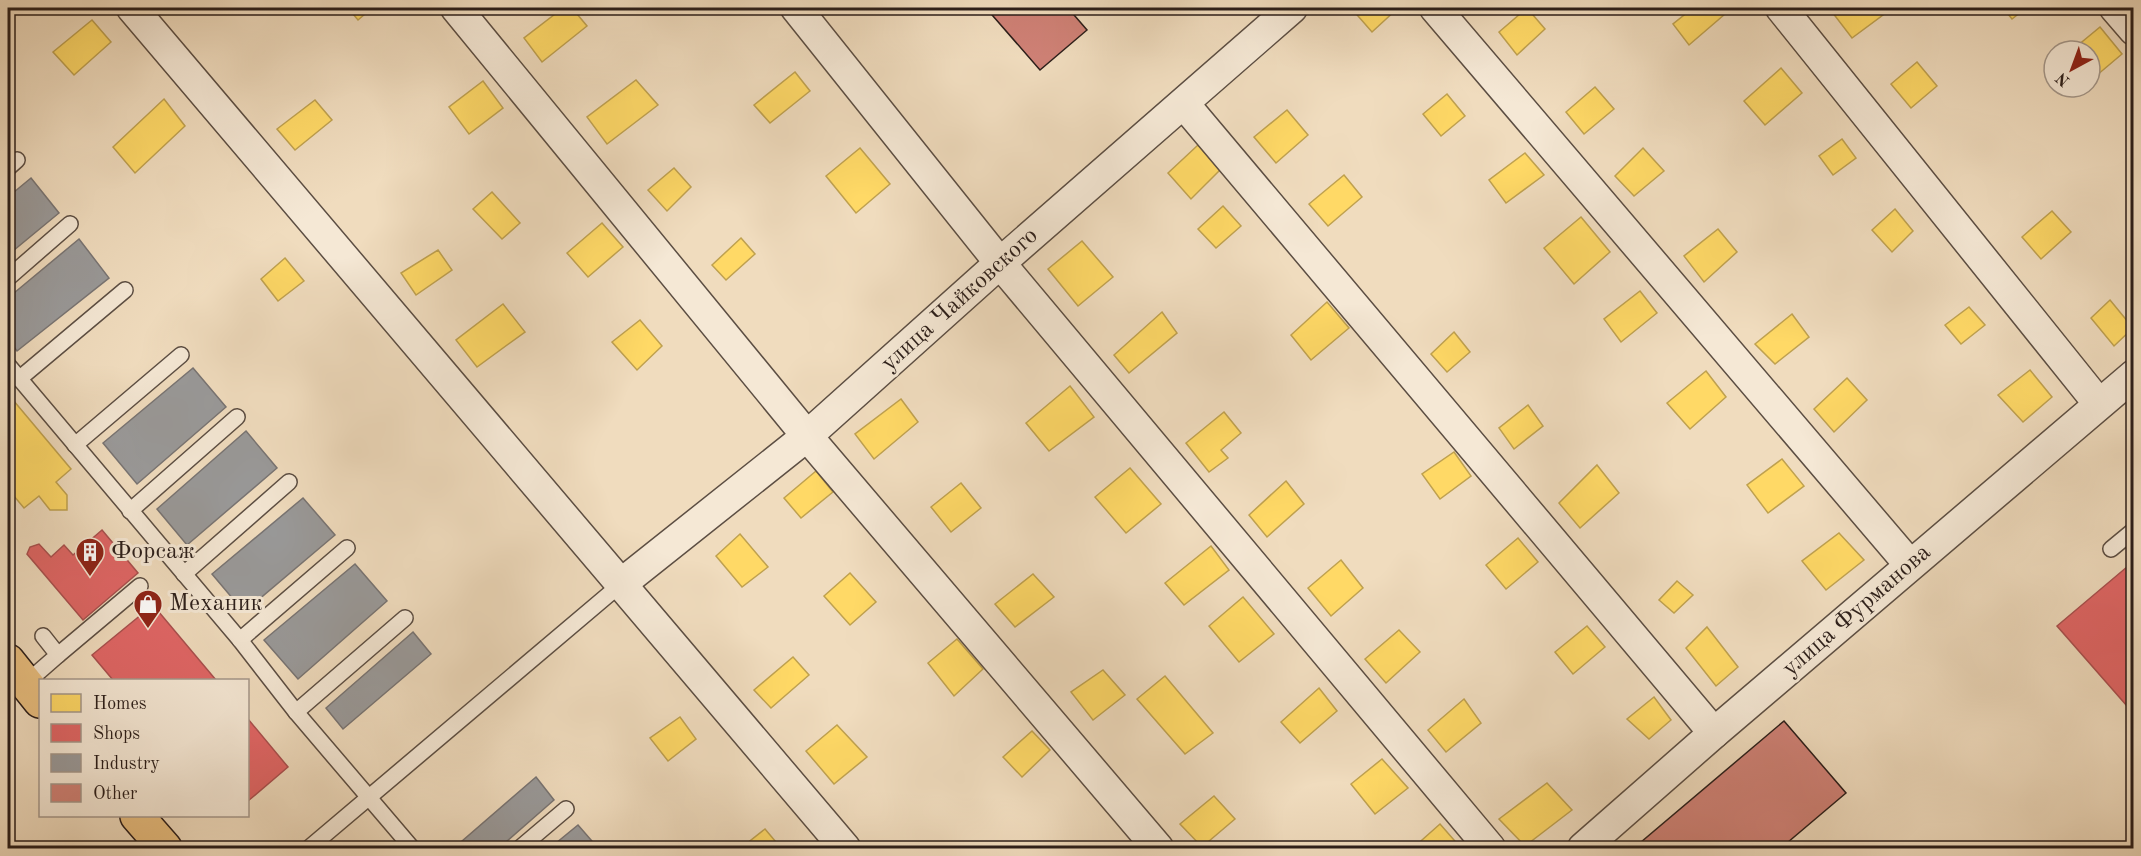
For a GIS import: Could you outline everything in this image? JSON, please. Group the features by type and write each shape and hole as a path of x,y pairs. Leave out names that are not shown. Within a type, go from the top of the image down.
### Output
{"main road":[{"path":"138,817 165,849"}],"street":[{"path":"132,8 845,849"},
{"path":"456,8 807,436 1158,849"},
{"path":"796,8 1000,263 1490,849"},
{"name":"улица Чайковского","path":"621,584 807,436 1000,263 1292,8"},
{"path":"1436,8 1910,565"},
{"path":"1781,8 2099,404"},
{"path":"2115,8 2133,30"},
{"path":"1184,104 1714,733"},
{"name":"улица Фурманова","path":"1583,849 1714,733 2133,375"}],"lane":[{"path":"8,278 70,224"},
{"path":"19,379 125,290"},
{"path":"75,445 181,355"},
{"path":"8,365 240,640 296,712 412,849"},
{"path":"130,511 237,417"},
{"path":"184,574 289,482"},
{"path":"2111,549 2133,530"},
{"path":"240,640 346,548"},
{"path":"309,849 621,584"},
{"path":"25,682 140,586"},
{"path":"296,712 405,618"},
{"path":"43,636 58,655"},
{"path":"520,849 566,809"}],"building: Homes":[{"path":"348,8 372,8 358,20"},
{"path":"563,8 572,8 587,26 542,62 524,38"},
{"path":"1351,8 1398,8 1372,32"},
{"path":"1527,8 1545,29 1517,55 1499,32"},
{"path":"1693,8 1732,8 1689,45 1673,24"},
{"path":"1829,8 1891,8 1891,9 1852,38"},
{"path":"2003,8 2026,8 2012,19"},
{"path":"92,20 111,42 74,75 53,52"},
{"path":"2100,27 2122,54 2102,71 2102,39 2086,39"},
{"path":"1917,62 1937,86 1911,108 1891,84"},
{"path":"1781,68 1802,93 1765,125 1744,101"},
{"path":"795,72 810,91 770,123 754,105"},
{"path":"636,80 658,105 607,144 587,117"},
{"path":"483,81 503,108 469,134 449,107"},
{"path":"1595,87 1614,109 1584,134 1566,112"},
{"path":"1447,94 1465,116 1441,136 1423,114"},
{"path":"164,99 185,126 135,173 113,147"},
{"path":"315,100 332,120 295,150 277,129"},
{"path":"1287,110 1308,135 1276,163 1254,137"},
{"path":"1842,139 1856,158 1833,175 1819,156"},
{"path":"1198,145 1220,170 1191,199 1168,173"},
{"path":"860,148 890,184 856,213 826,176"},
{"path":"1643,148 1664,171 1634,196 1615,176"},
{"path":"1525,153 1544,175 1506,203 1489,180"},
{"path":"674,168 691,187 667,211 648,190"},
{"path":"1344,175 1362,197 1328,226 1309,204"},
{"path":"492,192 520,223 502,239 473,209"},
{"path":"1223,206 1241,226 1216,248 1198,229"},
{"path":"1895,209 1913,231 1892,252 1872,230"},
{"path":"2052,211 2071,232 2041,259 2022,237"},
{"path":"1581,217 1610,252 1574,284 1544,248"},
{"path":"602,223 623,247 588,277 567,253"},
{"path":"1718,229 1737,252 1704,282 1684,256"},
{"path":"741,238 755,254 726,280 712,265"},
{"path":"1082,241 1113,277 1078,306 1048,269"},
{"path":"438,250 452,270 416,295 401,273"},
{"path":"285,258 304,281 278,301 261,279"},
{"path":"1640,291 1657,313 1621,342 1604,319"},
{"path":"2110,300 2133,328 2114,346 2091,318"},
{"path":"1327,302 1349,328 1311,360 1291,335"},
{"path":"503,304 525,332 477,367 456,340"},
{"path":"1969,307 1985,325 1961,344 1945,325"},
{"path":"1162,312 1177,333 1129,373 1114,355"},
{"path":"1792,314 1809,337 1775,364 1755,344"},
{"path":"640,320 662,346 637,370 612,342"},
{"path":"1454,332 1470,352 1447,372 1431,354"},
{"path":"2030,370 2052,397 2023,422 1998,395"},
{"path":"1706,371 1726,397 1690,429 1667,403"},
{"path":"1847,378 1867,400 1834,432 1814,409"},
{"path":"1070,386 1094,417 1049,451 1026,423"},
{"path":"8,394 71,469 56,482 67,495 67,510 50,510 39,496 24,508 8,489"},
{"path":"901,399 918,422 874,459 855,434"},
{"path":"1528,405 1543,426 1514,449 1499,428"},
{"path":"1224,412 1241,433 1221,450 1228,458 1209,472 1186,443"},
{"path":"1454,452 1471,476 1440,499 1422,474"},
{"path":"1782,459 1804,486 1768,513 1747,485"},
{"path":"1597,465 1619,493 1580,528 1559,503"},
{"path":"1130,468 1161,504 1126,533 1095,497"},
{"path":"816,471 833,492 801,518 784,498"},
{"path":"1286,481 1304,504 1267,537 1249,515"},
{"path":"961,483 981,508 951,532 931,507"},
{"path":"1839,533 1864,560 1826,590 1802,561"},
{"path":"740,534 768,567 742,587 716,556"},
{"path":"1518,538 1538,562 1506,589 1486,565"},
{"path":"1211,546 1229,570 1184,605 1165,583"},
{"path":"1341,560 1363,588 1331,616 1308,588"},
{"path":"850,573 876,602 850,625 824,596"},
{"path":"1033,574 1054,597 1015,627 995,604"},
{"path":"1677,581 1693,595 1674,613 1659,600"},
{"path":"1243,597 1274,634 1239,662 1209,626"},
{"path":"1587,626 1605,647 1573,674 1555,652"},
{"path":"1707,627 1738,667 1716,686 1686,648"},
{"path":"1399,630 1420,652 1386,683 1365,659"},
{"path":"957,639 983,669 954,696 928,663"},
{"path":"793,657 809,675 771,708 754,690"},
{"path":"1103,670 1125,695 1093,720 1071,692"},
{"path":"1165,676 1213,733 1185,754 1137,699"},
{"path":"1319,688 1337,711 1300,743 1281,722"},
{"path":"1654,697 1671,720 1649,739 1627,719"},
{"path":"1464,699 1481,723 1446,752 1428,730"},
{"path":"680,717 696,739 668,761 650,738"},
{"path":"837,725 867,757 834,784 806,751"},
{"path":"1032,731 1050,750 1022,777 1003,757"},
{"path":"1382,759 1408,788 1375,814 1351,784"},
{"path":"1547,783 1572,810 1525,846 1499,819"},
{"path":"1214,796 1235,819 1202,847 1180,824"},
{"path":"1440,824 1461,848 1413,848"},
{"path":"765,829 781,848 741,848"}],"building: Shops":[{"name":"Форсаж","path":"102,530 138,573 83,620 27,554 30,547 39,544 51,557 64,545 73,555"},
{"path":"2134,561 2134,714 2057,626"},
{"name":"Механик","path":"153,605 215,679 112,679 92,655"},
{"path":"249,720 288,767 249,800"}],"building: Industry":[{"path":"31,178 59,213 8,255 8,197"},
{"path":"79,239 109,278 17,351 8,339 8,298"},
{"path":"193,368 226,407 137,484 103,443"},
{"path":"246,431 277,468 187,545 157,509"},
{"path":"303,498 335,535 244,612 212,574"},
{"path":"355,564 387,601 298,679 264,640"},
{"path":"413,632 431,654 343,729 326,708"},
{"path":"536,777 554,800 499,848 454,848"},
{"path":"578,825 598,848 550,848"}],"building: Other":[{"path":"986,8 1068,8 1087,30 1040,70"},
{"path":"1784,721 1846,793 1781,848 1634,848"}],"place":[{"name":"Форсаж","path":"90,578"},
{"name":"Механик","path":"148,630"}]}
